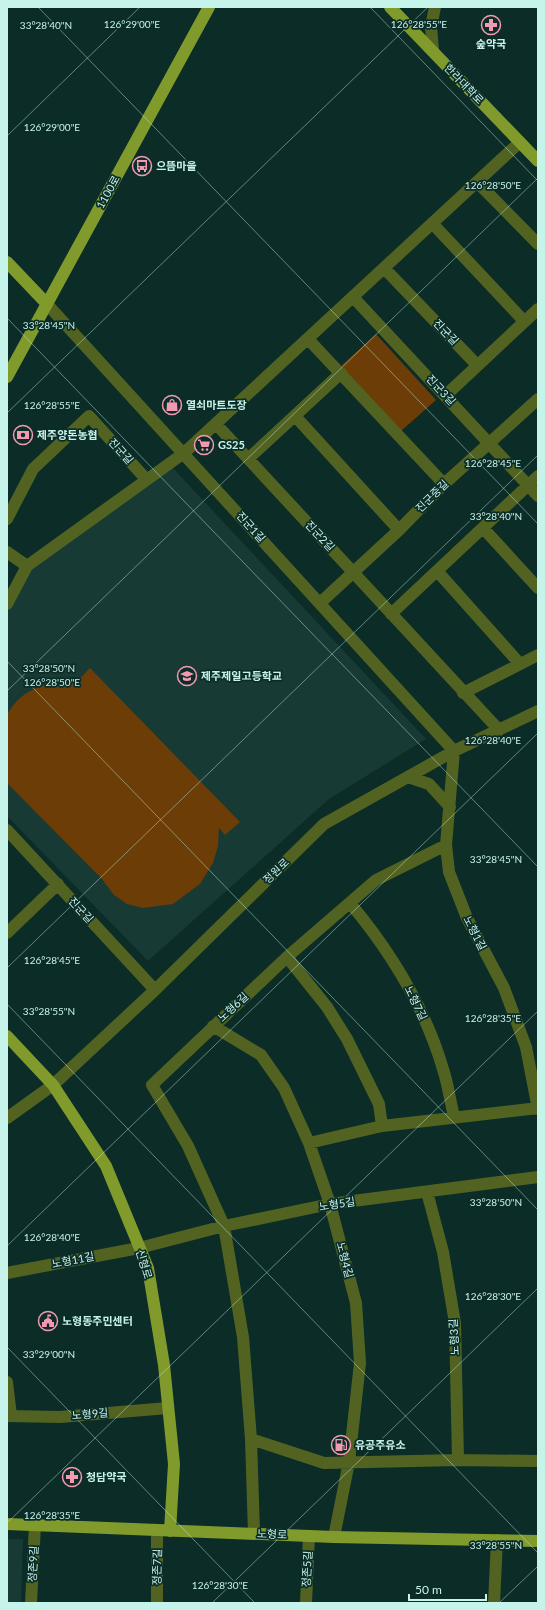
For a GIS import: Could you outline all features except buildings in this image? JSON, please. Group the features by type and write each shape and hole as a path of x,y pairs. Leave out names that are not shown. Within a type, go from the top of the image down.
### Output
{"main road":[{"name":"1100로","path":"7,377 208,7"},
{"name":"한라대학로","path":"390,7 538,160"},
{"path":"7,262 47,304"},
{"name":"신형로","path":"7,1036 53,1084 106,1166 148,1268 164,1365 174,1464 170,1531"},
{"name":"노형로","path":"7,1524 334,1537 538,1541"}],"street":[{"path":"432,50 431,26 435,7"},
{"path":"7,604 27,566 184,453 520,142"},
{"path":"477,182 538,244"},
{"path":"432,223 524,322"},
{"name":"진군길","path":"384,268 477,365"},
{"name":"진군3길","path":"353,297 446,395 538,496"},
{"name":"진군1길","path":"47,304 454,751"},
{"path":"446,395 538,309"},
{"path":"308,339 444,484"},
{"path":"248,459 341,373"},
{"name":"진군중길","path":"320,603 399,530 444,484 538,399"},
{"name":"진군길","path":"7,519 33,469 89,416 146,479"},
{"path":"295,416 399,530"},
{"name":"진군2길","path":"216,424 463,693 499,730"},
{"path":"391,614 438,572 538,476"},
{"path":"483,528 538,588"},
{"path":"7,552 27,566"},
{"path":"438,572 520,664"},
{"path":"463,693 538,655"},
{"name":"정원로","path":"7,1118 53,1084 155,990 324,824 454,751 538,711"},
{"name":"노형1길","path":"454,751 446,845 449,872 467,918 504,988 526,1047 538,1108"},
{"path":"408,777 429,784 450,807"},
{"name":"진군길","path":"7,830 155,990"},
{"name":"노형6길","path":"224,1226 188,1146 152,1085 287,957 376,880 446,845"},
{"path":"7,933 58,884"},
{"name":"노형7길","path":"350,903 376,935 409,989 425,1021 443,1069 454,1116"},
{"path":"287,957 327,1007 347,1039 379,1104 382,1126"},
{"name":"노형4길","path":"213,1026 261,1054 284,1088 309,1143 330,1204 356,1303 360,1363 349,1462 334,1537"},
{"path":"309,1143 382,1126 454,1116 538,1108"},
{"name":"노형5길","path":"140,1248 224,1226 330,1204 538,1177"},
{"name":"노형3길","path":"427,1192 443,1252 455,1323 458,1460"},
{"path":"224,1226 243,1337 251,1439 254,1533"},
{"name":"노형11길","path":"7,1272 140,1248"},
{"name":"노형9길","path":"7,1382 9,1416 60,1417 168,1408"},
{"path":"251,1439 324,1463 458,1460 538,1461"},
{"name":"정존9길","path":"31,1603 35,1525"},
{"name":"정존7길","path":"156,1603 157,1531"},
{"name":"정존5길","path":"306,1603 309,1536"},
{"path":"494,1603 497,1540"}],"shaded area":[{"path":"376,334 436,400 401,431 341,366"},
{"name":"제주제일고등학교","path":"171,466 426,739 329,799 148,961 7,816 7,613 33,565"},
{"path":"90,668 240,822 225,835 219,828 218,846 213,863 200,884 173,904 143,908 127,904 114,895 101,878 7,783 7,715 11,708 28,692 50,684 76,681"},
{"path":"7,1539 23,1539 21,1603 7,1603"}],"place":[{"name":"숲약국","path":"491,25"},
{"name":"으뜸마을","path":"142,166"},
{"name":"열쇠마트도장","path":"172,405"},
{"name":"제주양돈농협","path":"23,435"},
{"name":"GS25","path":"204,445"},
{"name":"제주제일고등학교","path":"187,676"},
{"name":"노형동주민센터","path":"48,1321"},
{"name":"유공주유소","path":"341,1445"},
{"name":"청담약국","path":"72,1477"}]}
